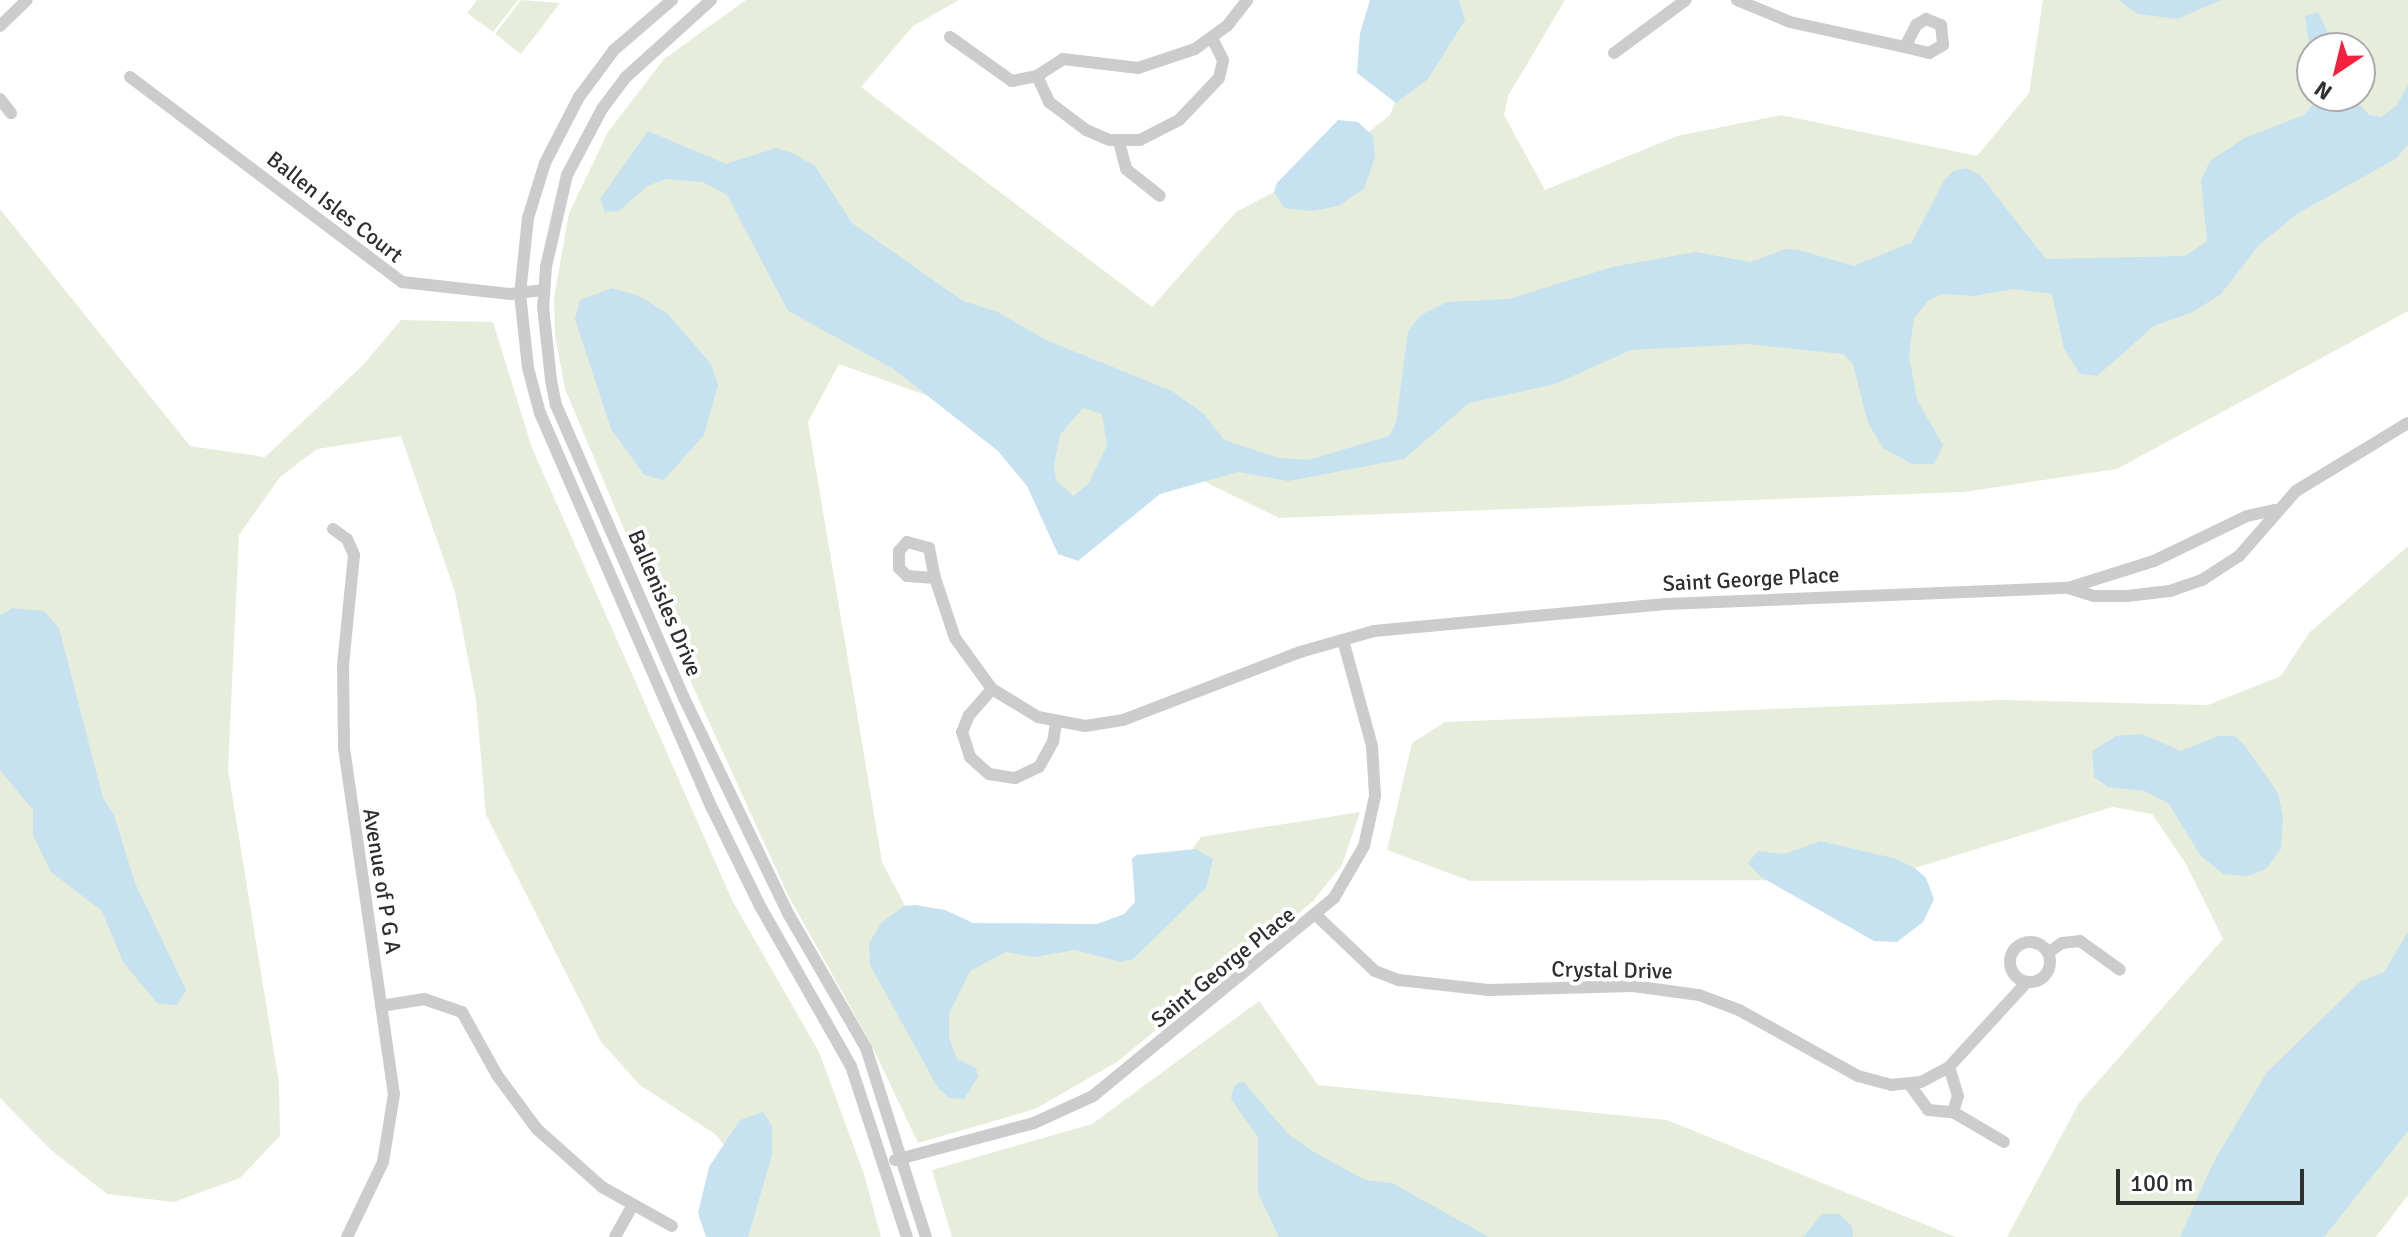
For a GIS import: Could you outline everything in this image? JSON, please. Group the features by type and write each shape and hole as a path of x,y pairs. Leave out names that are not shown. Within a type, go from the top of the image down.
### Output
{"street":[{"path":"0,26 27,0"},
{"name":"Ballenisles Drive","path":"672,0 614,50 557,134 528,218 520,294 528,368 540,413 712,808 760,906 837,1036 884,1161 907,1237"},
{"name":"Ballenisles Drive","path":"711,0 638,63 580,145 551,229 544,290 544,337 556,405 709,750 789,915 866,1048 926,1237"},
{"path":"950,37 1012,81 1037,76 1063,59 1109,68 1158,65 1212,38 1247,0"},
{"path":"1614,53 1686,0"},
{"path":"1737,0 1790,22 1905,47"},
{"path":"1037,76 1055,108 1093,135 1119,142 1157,134 1179,120 1219,78 1223,60 1212,38"},
{"name":"Ballen Isles Court","path":"130,77 402,282 520,294 544,290"},
{"path":"0,99 11,113"},
{"path":"1119,142 1126,169 1160,196"},
{"name":"Saint George Place","path":"2068,588 2094,596 2127,596 2181,588 2239,556 2275,510 2365,445 2408,423"},
{"name":"Saint George Place","path":"935,578 955,638 992,689 1020,709 1056,723 1085,726 1123,720 1343,640 1455,619 1666,604 2068,588 2154,561 2247,516 2275,510"},
{"name":"Avenue of P G A","path":"333,529 347,539 354,555 343,666 344,748 393,1075 391,1130 371,1193 347,1237"},
{"name":"Saint George Place","path":"884,1161 1034,1123 1093,1096 1317,916 1357,862 1375,796 1372,746 1343,640"},
{"path":"992,689 969,715 962,732 970,757 989,774 1015,778 1039,767 1053,742 1056,723"},
{"name":"Crystal Drive","path":"1317,916 1375,971 1399,980 1488,990 1633,986 1699,995 1739,1010 1858,1076 1910,1085"},
{"path":"2048,953 2062,943 2080,941 2120,970"},
{"path":"2027,982 2011,969 2014,950 2031,942 2048,953"},
{"path":"2004,1142 1953,1112 1928,1110 1910,1085 1949,1067 2027,982 2048,971 2048,953"},
{"path":"381,1006 437,1000 462,1012 503,1084 537,1129 575,1166 632,1206 672,1226"},
{"path":"1949,1067 1958,1096 1953,1112"},
{"path":"615,1237 632,1206"}],"green space":[{"path":"477,0 518,0 493,32 467,13"},
{"path":"521,0 560,3 521,54 495,34"},
{"path":"746,0 959,0 913,26 861,87 1152,307 1236,212 1334,160 1390,115 1435,0 1565,0 1508,96 1504,115 1545,190 1677,136 1781,115 1977,156 2029,93 2043,0 2408,0 2408,311 2117,469 1964,492 1279,518 1191,475 1060,500 962,408 839,364 808,422 882,862 924,942 1105,938 1160,895 1201,837 1360,812 1342,865 1312,902 1117,1062 1035,1109 918,1143 871,1044 788,895 658,610 565,389 555,335 554,298 569,213 608,132 664,59"},
{"path":"0,209 190,446 265,457 363,365 401,320 493,322 532,448 733,902 819,1052 864,1174 881,1237 737,1237 731,1153 715,1134 640,1085 601,1042 486,815 476,700 455,592 401,436 317,449 280,477 239,535 228,770 279,1083 280,1136 240,1178 174,1202 107,1194 51,1150 0,1098"},
{"path":"2408,546 2408,1195 2376,1237 2007,1237 2079,1103 2223,939 2186,864 2152,814 2112,807 1876,880 1470,881 1387,850 1412,743 1445,722 2001,700 2208,705 2281,676 2309,633"},
{"path":"1259,1001 1318,1085 1667,1120 1956,1237 952,1237 932,1170 1092,1124"}],"water":[{"path":"1370,0 1459,0 1465,20 1428,79 1396,103 1357,73 1360,33"},
{"path":"2118,0 2221,0 2177,19 2138,14"},
{"path":"2318,12 2327,32 2307,32 2305,16"},
{"path":"2408,85 2408,144 2397,158 2297,214 2259,245 2221,294 2193,312 2154,326 2097,376 2080,374 2064,349 2052,294 2014,289 1972,296 1942,294 1929,300 1914,318 1909,356 1917,400 1943,445 1934,464 1912,464 1883,448 1868,423 1853,364 1843,354 1747,344 1631,350 1555,384 1469,403 1404,459 1288,481 1238,472 1160,494 1078,561 1058,554 1027,486 998,451 892,368 788,311 727,195 703,182 666,179 647,186 619,211 605,212 600,199 648,131 726,164 776,148 792,153 815,166 852,223 963,301 998,312 1046,340 1172,391 1204,414 1224,440 1279,458 1308,460 1389,436 1396,423 1408,331 1421,315 1447,302 1509,299 1612,267 1695,252 1751,262 1785,249 1799,250 1854,266 1912,242 1944,181 1953,171 1966,168 1980,175 2046,259 2185,256 2207,241 2201,180 2210,161 2244,138 2306,112 2366,112 2381,117 2396,106","holes":["1083,408 1102,414 1107,445 1089,483 1073,496 1056,480 1054,465 1060,435"]},
{"path":"1338,120 1358,122 1373,136 1375,157 1364,189 1338,206 1312,211 1284,208 1274,192 1277,183"},
{"path":"612,288 637,295 667,313 711,364 718,385 704,435 664,480 644,475 611,429 575,319 580,300"},
{"path":"12,608 44,611 59,628 103,798 114,815 135,883 186,990 177,1005 158,1004 123,962 102,911 51,872 33,835 33,810 0,770 0,615"},
{"path":"2141,734 2181,751 2218,736 2235,736 2244,745 2278,793 2283,817 2281,849 2266,869 2248,876 2223,874 2200,855 2169,804 2145,791 2108,787 2094,777 2092,751 2116,736"},
{"path":"1820,841 1897,859 1916,869 1926,878 1934,899 1923,922 1897,942 1874,941 1761,877 1748,863 1758,851 1784,854"},
{"path":"1196,849 1213,859 1206,888 1133,959 1121,962 1075,950 1034,957 1006,952 970,971 949,1014 949,1037 957,1059 976,1068 978,1077 964,1099 949,1098 938,1088 870,965 869,943 882,922 904,906 915,905 945,910 973,923 1097,924 1124,914 1135,902 1132,859 1136,855"},
{"path":"2408,932 2408,1131 2324,1237 2180,1237 2213,1163 2267,1072 2361,981 2384,972"},
{"path":"1243,1081 1288,1134 1314,1152 1365,1180 1392,1183 1489,1237 1279,1237 1258,1193 1258,1137 1231,1099 1234,1086"},
{"path":"763,1112 772,1126 772,1155 748,1237 706,1237 698,1213 709,1167 740,1120"},
{"path":"1822,1214 1840,1214 1852,1227 1853,1237 1803,1237"}]}
